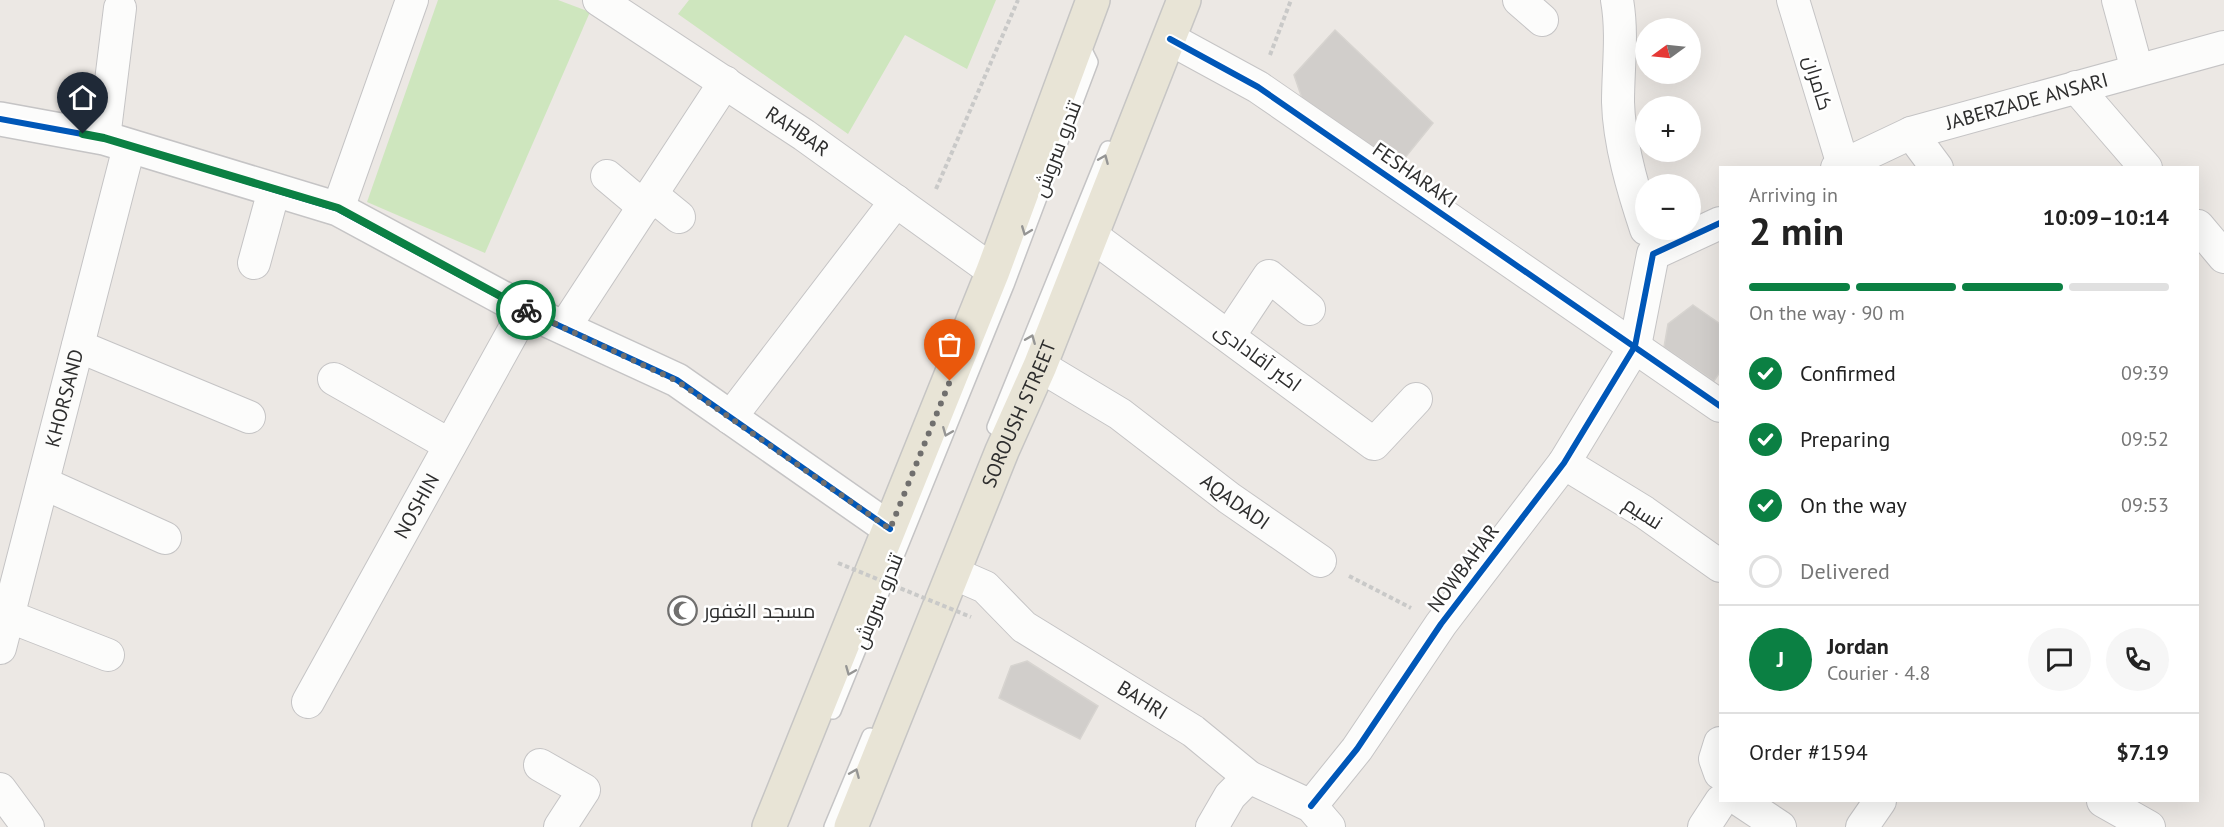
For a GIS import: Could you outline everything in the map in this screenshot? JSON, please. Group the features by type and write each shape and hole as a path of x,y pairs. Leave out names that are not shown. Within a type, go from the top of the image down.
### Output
{"main road":[{"path":"769,827 993,271 1093,0"},
{"name":"SOROUSH STREET","path":"851,827 1002,451 1040,366 1175,27"}],"street":[{"path":"338,208 412,0"},
{"name":"RAHBAR","path":"599,0 725,82 993,271"},
{"path":"1617,0 1620,21 1618,105 1635,195"},
{"name":"کامران","path":"1793,0 1840,166"},
{"path":"2118,0 2137,70"},
{"name":"KHORSAND","path":"0,648 78,346 116,143 120,8"},
{"name":"FESHARAKI","path":"1175,27 1258,87 1719,405"},
{"name":"JABERZADE ANSARI","path":"1842,166 1911,133 2224,47"},
{"path":"564,328 725,82"},
{"path":"2076,87 2144,166"},
{"path":"0,119 116,143 338,208 525,310 677,381 890,529"},
{"path":"1911,133 1936,166"},
{"path":"607,176 679,217"},
{"path":"254,263 274,190"},
{"path":"730,417 896,201"},
{"path":"1701,227 1719,223"},
{"path":"2199,227 2224,257"},
{"name":"اکبر آقادادی","path":"1092,236 1374,444 1416,399"},
{"path":"1635,346 1648,240"},
{"path":"1229,336 1269,276 1309,309"},
{"name":"NOSHIN","path":"308,702 525,310"},
{"path":"78,346 249,417"},
{"name":"NOWBAHAR","path":"1320,817 1357,749 1442,624 1564,463 1635,346"},
{"name":"AQADADI","path":"1040,366 1120,414 1229,498 1320,561"},
{"path":"334,379 450,445"},
{"name":"نسیم","path":"1564,463 1644,512 1719,565"},
{"path":"43,483 165,538"},
{"name":"BAHRI","path":"953,573 985,587 1024,627 1193,731 1249,777 1320,817"},
{"path":"8,616 108,654"},
{"path":"1719,747 1716,759 1719,770"},
{"path":"540,765 584,790 560,827"},
{"path":"1212,827 1230,796 1249,777"},
{"path":"1,792 28,827"},
{"path":"1704,827 1720,802"},
{"path":"1742,802 1780,827"},
{"path":"1862,827 1879,802"},
{"path":"2105,802 2149,827"}],"lane":[{"path":"889,691 1137,81 1175,27"},
{"name":"تندرو سروش","path":"828,723 1006,285 1090,62 1079,39"},
{"path":"832,827 876,721"}],"path":[{"path":"922,220 1018,0"},
{"path":"1258,87 1291,0"},
{"path":"1320,561 1442,624"},
{"path":"838,563 971,617"}],"green space":[{"path":"438,0 558,0 590,12 485,253 367,202"},
{"path":"689,0 996,0 967,69 905,35 848,134 678,14"}],"building":[{"path":"1335,30 1433,123 1404,159 1375,150 1305,107 1294,75"},
{"path":"1693,305 1719,323 1719,374 1714,381 1664,347 1668,324"},
{"path":"1027,661 1098,706 1080,739 999,698 1011,666"}],"cycle path":[{"path":"1170,39 1258,87 1719,405"},
{"path":"0,119 104,138 338,209 525,310 677,380 890,529"},
{"path":"1311,806 1357,749 1441,624 1564,463 1635,346 1653,254 1719,223"}],"way so far":[{"path":"526,310 677,381 890,529 950,381"}],"place":[{"name":"مسجد الغفور","path":"683,611"}],"route":[{"path":"83,134 104,138 338,208 526,310"}]}
